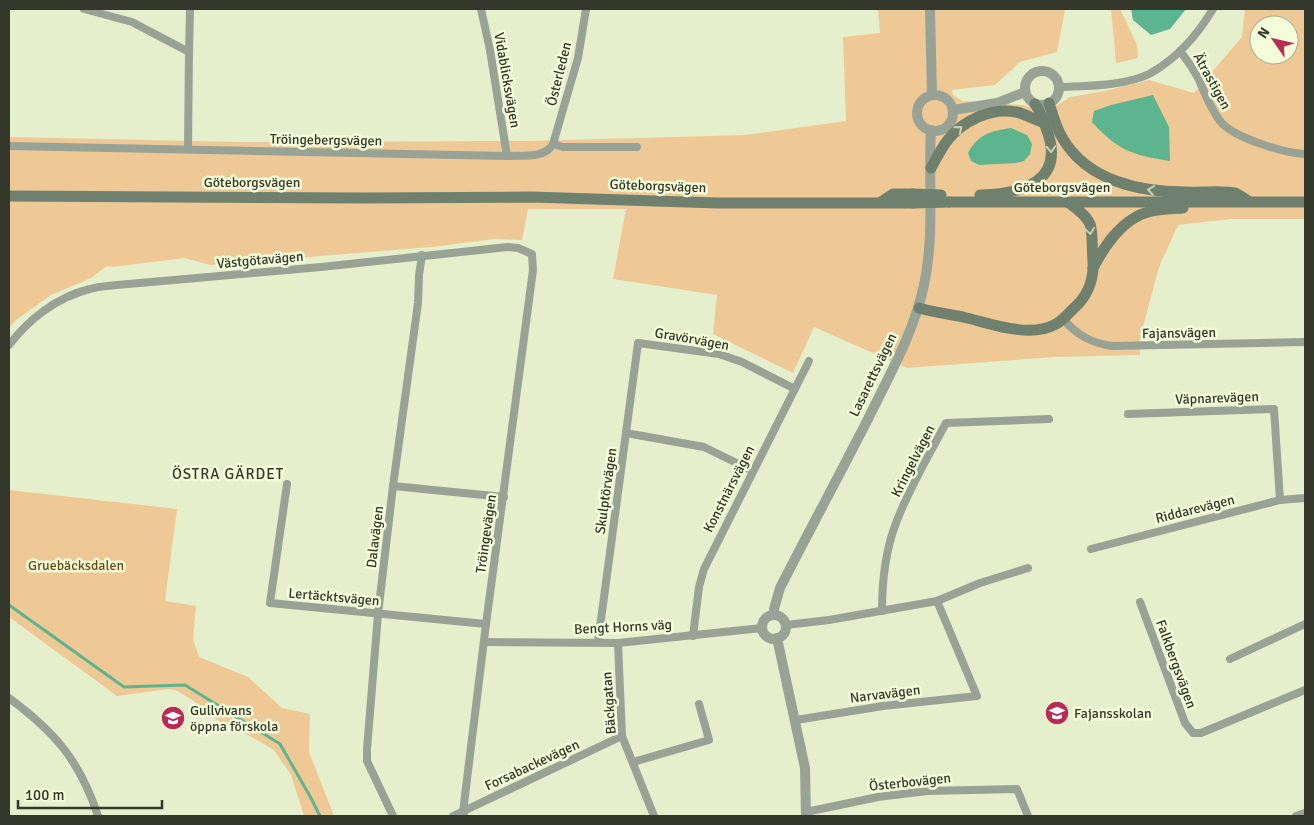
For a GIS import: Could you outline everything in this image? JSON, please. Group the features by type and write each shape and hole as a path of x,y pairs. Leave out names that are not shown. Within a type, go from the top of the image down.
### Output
{"main road":[{"path":"948,198 992,195 1022,190 1034,183 1048,168 1052,153 1052,143 1042,112 1035,104"},
{"path":"1049,104 1056,124 1068,146 1084,163 1105,176 1124,184 1153,191 1233,192 1250,202"},
{"path":"931,168 945,144 956,131 971,120 986,114 1003,111 1018,112 1044,123"},
{"name":"Göteborgsvägen","path":"9,196 532,197 717,203 881,202 913,198 1069,203 1101,201 1304,202"},
{"path":"1093,268 1103,250 1118,231 1137,216 1158,210 1184,208 1294,209 1304,202"},
{"path":"919,308 964,317 999,327 1020,330 1039,329 1055,325 1084,298 1090,286 1093,268 1090,225 1080,211 1069,203"}],"street":[{"path":"84,9 132,22 189,52"},
{"path":"188,149 190,9"},
{"name":"Vidablicksvägen","path":"481,9 490,50 507,156"},
{"name":"Österleden","path":"553,144 578,58 586,9"},
{"path":"930,9 932,96"},
{"path":"1059,87 1118,82 1150,73 1180,51 1204,24 1213,9"},
{"name":"Ätrastigen","path":"1180,51 1199,81 1202,90 1221,123 1264,146 1296,154 1305,154"},
{"path":"1041,71 1053,76 1057,80 1059,87 1057,97 1049,104 1035,104 1027,97 1025,92 1028,78 1035,72 1041,71"},
{"path":"953,110 997,102 1025,92"},
{"path":"938,95 947,99 953,110 952,119 948,125 940,130 932,130 922,124 918,118 918,111 922,101 932,96 938,95"},
{"name":"Lasarettsvägen","path":"762,628 765,618 774,614 780,588 890,374 911,330 919,308 925,282 928,249 932,130"},
{"path":"553,144 563,147 637,147"},
{"name":"Tröingebergsvägen","path":"9,146 507,156 542,154 550,149 553,144"},
{"name":"Västgötavägen","path":"9,345 20,331 39,313 56,303 90,289 118,284 321,267 508,247 532,254"},
{"name":"Tröingevägen","path":"464,814 486,624 533,270 532,254"},
{"name":"Dalavägen","path":"393,816 367,761 378,614 418,303 422,255"},
{"name":"Fajansvägen","path":"1063,319 1079,335 1088,340 1097,344 1112,346 1305,342"},
{"name":"Gravörvägen","path":"638,343 719,354 742,362 795,389"},
{"name":"Skulptörvägen","path":"598,642 638,343"},
{"name":"Konstnärsvägen","path":"693,636 699,587 704,569 809,361"},
{"name":"Väpnarevägen","path":"1128,414 1274,408 1280,500"},
{"name":"Kringelvägen","path":"882,611 882,591 896,524 911,489 946,423 1050,420"},
{"path":"626,434 704,447 753,471"},
{"name":"Lertäcktsvägen","path":"287,484 270,603 486,624"},
{"path":"393,486 504,497"},
{"name":"Riddarevägen","path":"1091,549 1280,500 1305,498"},
{"path":"786,625 937,601 977,584 1028,568"},
{"name":"Narvavägen","path":"796,720 883,706 977,696 937,601"},
{"name":"Falkbergsvägen","path":"1140,602 1185,723 1193,733 1201,733 1305,690"},
{"path":"762,628 768,637 777,638 783,635 786,625 782,618 774,614"},
{"path":"1230,659 1305,624"},
{"name":"Bengt Horns väg","path":"484,642 618,643 762,628"},
{"path":"777,638 805,768 806,814"},
{"name":"Bäckgatan","path":"618,643 622,736 654,816"},
{"path":"9,698 30,714 63,746 85,780 98,816"},
{"path":"633,762 709,740 699,704"},
{"name":"Forsabackevägen","path":"453,816 464,814 622,736"},
{"name":"Österbovägen","path":"806,814 878,797 927,791 1017,789 1028,816"},
{"path":"1296,816 1305,813"}],"green space":[{"path":"878,9 1065,9 1057,52 1020,62 995,85 952,90 953,95 963,101 1023,105 1050,110 1070,97 1149,80 1194,93 1242,37 1245,9 1305,9 1305,219 1230,219 1178,225 1159,267 1140,338 1140,355 1054,357 907,368 814,327 793,373 713,334 717,295 613,279 626,209 528,209 522,240 495,239 432,247 210,265 185,258 112,267 107,266 91,278 51,295 16,320 9,328 9,137 240,142 529,141 746,135 846,121 843,37 880,33"},
{"path":"1111,9 1120,9 1137,45 1138,58 1116,63"},
{"name":"Gruebäcksdalen","path":"9,490 177,509 165,601 196,606 193,639 199,657 248,677 282,708 310,714 309,752 334,816 304,816 291,775 274,750 219,721 178,691 169,689 117,696 9,617"}],"shaded area":[{"path":"1131,9 1186,9 1170,29 1151,35 1133,20"},
{"path":"1153,95 1169,127 1170,161 1136,154 1118,146 1092,122 1094,111"},
{"path":"1011,128 1027,135 1032,144 1030,154 1024,161 979,165 971,161 968,153 976,142 991,132"}],"waterway":[{"path":"9,605 124,687 185,685 280,744 320,816"}],"place":[{"name":"Fajansskolan","path":"1057,713"},
{"name":"Gullvivans öppna förskola","path":"173,718"}],"district":[{"name":"ÖSTRA GÄRDET","path":"228,474"}]}
